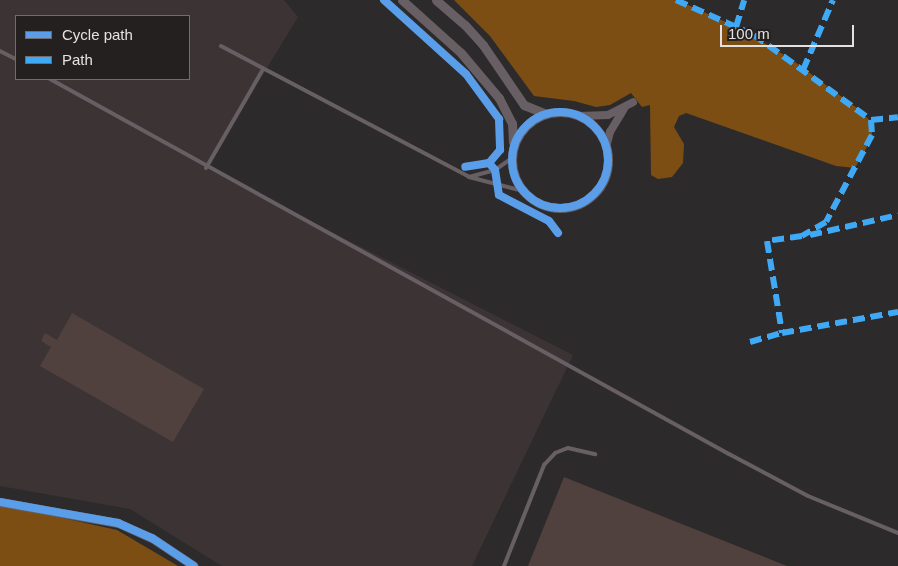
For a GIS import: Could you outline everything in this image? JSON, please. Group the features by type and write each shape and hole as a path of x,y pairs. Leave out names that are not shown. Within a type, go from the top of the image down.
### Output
{"street":[{"path":"402,0 461,53 499,98 512,123 512,170 523,191 546,206 559,208 588,199 605,176 606,147 610,132 626,108 633,102"},
{"path":"436,0 466,24 483,45 524,105 546,114"},
{"path":"513,148 520,133 531,122 546,114 557,112 600,117 626,108"},
{"path":"579,116 596,129 606,147"},
{"path":"0,502 118,523 152,538 194,566"}],"lane":[{"path":"221,46 262,70 469,177 523,191"},
{"path":"0,51 15,58"},
{"path":"206,168 262,70"},
{"path":"52,80 206,168 808,496 898,533"},
{"path":"469,177 495,170 512,158"},
{"path":"504,566 544,465 555,453 568,448 596,454"}],"shaded area":[{"path":"0,0 284,0 298,17 206,168 573,355 472,566 222,566 130,509 0,486"},
{"path":"454,0 677,0 737,27 791,59 861,111 872,123 872,138 855,168 836,166 686,113 679,116 674,127 684,144 683,163 672,177 658,179 651,175 650,105 642,107 631,93 610,105 596,107 574,101 534,96 490,36"},
{"path":"0,504 117,530 178,566 0,566"}],"building":[{"path":"72,313 204,389 173,442 40,366 51,347 41,341 45,333 57,340"},
{"path":"564,477 787,566 528,566"}],"marked path":[{"path":"676,0 754,35 871,120 872,135 826,222 802,236 767,241 782,333"},
{"path":"736,27 744,0"},
{"path":"803,70 833,0"},
{"path":"871,120 898,117"},
{"path":"810,235 898,215"},
{"path":"750,342 782,333 898,312"}],"cycle path":[{"path":"384,0 466,74 499,119 500,150 489,163 465,167"},
{"path":"560,112 578,116 594,126 604,142 608,160 604,178 594,194 578,204 560,208 542,204 526,194 516,178 512,160 516,142 526,126 542,116 560,112"},
{"path":"489,163 495,170 499,195 549,221 558,233"},
{"path":"0,502 118,523 152,538 194,566"}]}
